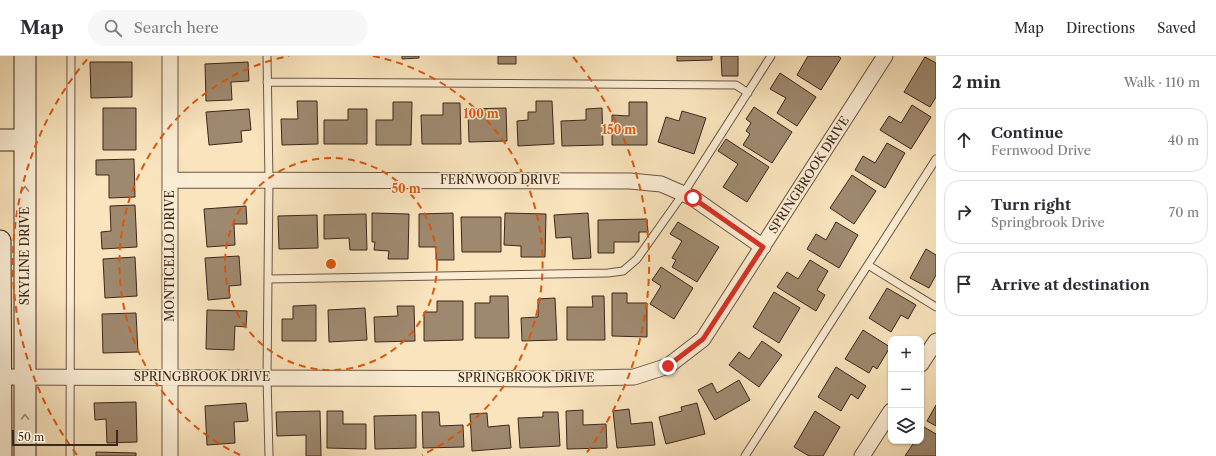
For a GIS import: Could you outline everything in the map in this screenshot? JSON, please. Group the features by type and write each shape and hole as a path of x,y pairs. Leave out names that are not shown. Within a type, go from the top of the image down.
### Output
{"main road":[{"name":"SKYLINE DRIVE","path":"25,56 25,456"},
{"path":"0,140 25,140"},
{"name":"SKYLINE DRIVE","path":"0,241 1,456"}],"street":[{"name":"MONTICELLO DRIVE","path":"170,56 170,456"},
{"name":"SPRINGBROOK DRIVE","path":"0,377 545,379 634,377 668,366 703,339 884,56"},
{"name":"FERNWOOD DRIVE","path":"170,180 630,180 661,184 693,198 763,247"},
{"path":"924,359 936,341"},
{"path":"862,456 888,416"}],"lane":[{"path":"70,456 71,56"},
{"path":"267,56 269,180 267,377 269,456"},
{"path":"269,278 608,273 623,271 637,259 683,194 771,56"},
{"path":"267,82 736,85 748,93"},
{"path":"745,456 936,159"},
{"path":"868,265 936,307"}],"building":[{"path":"402,56 419,56 419,58 402,59"},
{"path":"498,56 516,56 516,64 498,64"},
{"path":"677,56 712,56 712,60 677,61"},
{"path":"721,56 738,56 738,76 722,76"},
{"path":"808,56 838,56 841,58 821,90 797,75"},
{"path":"925,57 936,63 936,97 930,107 904,92"},
{"path":"90,62 132,62 132,97 91,98"},
{"path":"248,62 249,81 231,82 232,100 206,101 205,64"},
{"path":"780,73 816,97 797,126 777,113 786,98 770,89"},
{"path":"297,101 317,101 318,144 282,145 281,119 298,119"},
{"path":"536,101 552,101 554,144 518,146 517,121 528,120 528,112 536,112"},
{"path":"393,102 412,102 411,145 376,145 376,120 393,120"},
{"path":"629,102 647,102 647,145 612,145 612,115 629,116"},
{"path":"443,103 460,103 461,144 422,144 421,115 443,115"},
{"path":"912,105 931,117 911,149 880,130 889,116 901,123"},
{"path":"754,107 792,132 772,163 743,145 750,134 746,131 751,123 746,119"},
{"path":"103,108 136,108 136,150 103,150"},
{"path":"506,108 507,141 469,142 468,109"},
{"path":"602,108 603,145 562,146 561,121 586,120 586,109"},
{"path":"249,109 251,130 241,131 242,142 209,145 206,112"},
{"path":"348,109 367,109 367,144 324,144 324,120 348,120"},
{"path":"682,111 706,118 694,154 658,142 666,117 679,121"},
{"path":"726,139 769,167 747,202 723,187 738,164 718,151"},
{"path":"887,143 905,153 885,188 855,170 863,156 875,163"},
{"path":"134,159 135,197 109,198 109,175 96,175 96,160"},
{"path":"852,175 876,191 854,224 830,208"},
{"path":"135,205 137,247 102,249 101,232 111,231 110,206"},
{"path":"246,206 247,224 234,224 235,245 207,247 204,209"},
{"path":"372,213 409,214 408,259 388,259 389,251 374,250 375,242 372,242"},
{"path":"453,213 454,260 436,260 436,247 419,247 419,214"},
{"path":"505,213 546,214 545,257 521,257 521,246 504,245"},
{"path":"588,213 591,258 573,259 571,237 556,238 554,215"},
{"path":"366,214 367,250 350,250 349,238 324,239 324,215"},
{"path":"317,215 318,248 279,249 278,216"},
{"path":"461,217 501,217 501,252 462,252"},
{"path":"647,219 648,232 639,232 639,242 614,242 614,253 598,253 598,220"},
{"path":"678,222 719,247 697,282 672,267 676,260 672,258 682,241 670,234"},
{"path":"836,222 858,235 839,268 807,249 816,234 826,240"},
{"path":"926,249 936,255 936,275 929,288 910,278"},
{"path":"239,256 241,285 229,286 230,298 208,300 205,258"},
{"path":"135,257 137,296 105,298 103,259"},
{"path":"810,260 828,271 817,290 825,295 816,311 777,287 787,272 798,279"},
{"path":"661,267 693,288 674,319 650,304 661,286 652,280"},
{"path":"887,288 916,305 908,319 901,315 891,332 869,318"},
{"path":"774,292 800,308 779,343 753,327"},
{"path":"612,293 627,293 627,303 647,303 647,337 612,336"},
{"path":"490,296 508,296 509,338 475,338 475,303 490,303"},
{"path":"592,296 604,296 605,340 567,340 567,307 593,307"},
{"path":"555,298 557,340 522,341 521,318 538,317 538,299"},
{"path":"437,301 463,301 463,340 424,341 424,312 437,312"},
{"path":"316,305 316,341 282,341 282,319 293,319 293,306"},
{"path":"397,306 414,306 415,341 375,342 374,317 398,316"},
{"path":"365,308 367,340 329,342 328,310"},
{"path":"207,310 247,311 246,327 235,326 234,350 206,349"},
{"path":"136,313 138,352 103,353 102,314"},
{"path":"863,330 888,346 888,350 877,369 873,366 869,373 845,359"},
{"path":"762,341 782,355 759,387 729,365 739,352 749,359"},
{"path":"836,367 866,386 858,399 851,394 841,411 818,397"},
{"path":"739,380 750,400 715,420 698,390 712,383 717,393"},
{"path":"136,402 137,442 107,443 106,419 95,420 94,403"},
{"path":"246,403 248,421 234,422 235,443 207,445 205,406"},
{"path":"697,403 705,434 666,444 659,417 682,411 681,407"},
{"path":"936,405 936,426 927,421"},
{"path":"629,409 631,424 652,422 655,445 617,448 613,411"},
{"path":"583,410 583,425 606,424 607,448 567,449 566,411"},
{"path":"320,411 321,456 306,456 306,435 277,436 276,412"},
{"path":"327,411 343,411 343,424 366,424 366,449 327,448"},
{"path":"815,411 840,427 823,456 809,456 794,447"},
{"path":"422,412 439,412 440,426 463,425 464,447 423,448"},
{"path":"543,412 558,412 560,446 520,448 518,418 543,417"},
{"path":"487,413 488,427 509,425 511,448 472,451 470,414"},
{"path":"416,415 416,448 375,449 374,416"},
{"path":"924,427 936,434 936,456 905,456 913,444 924,444"},
{"path":"96,452 136,453 136,456 96,456"}],"route":[{"path":"668,366 703,339 763,247 693,198"}]}
